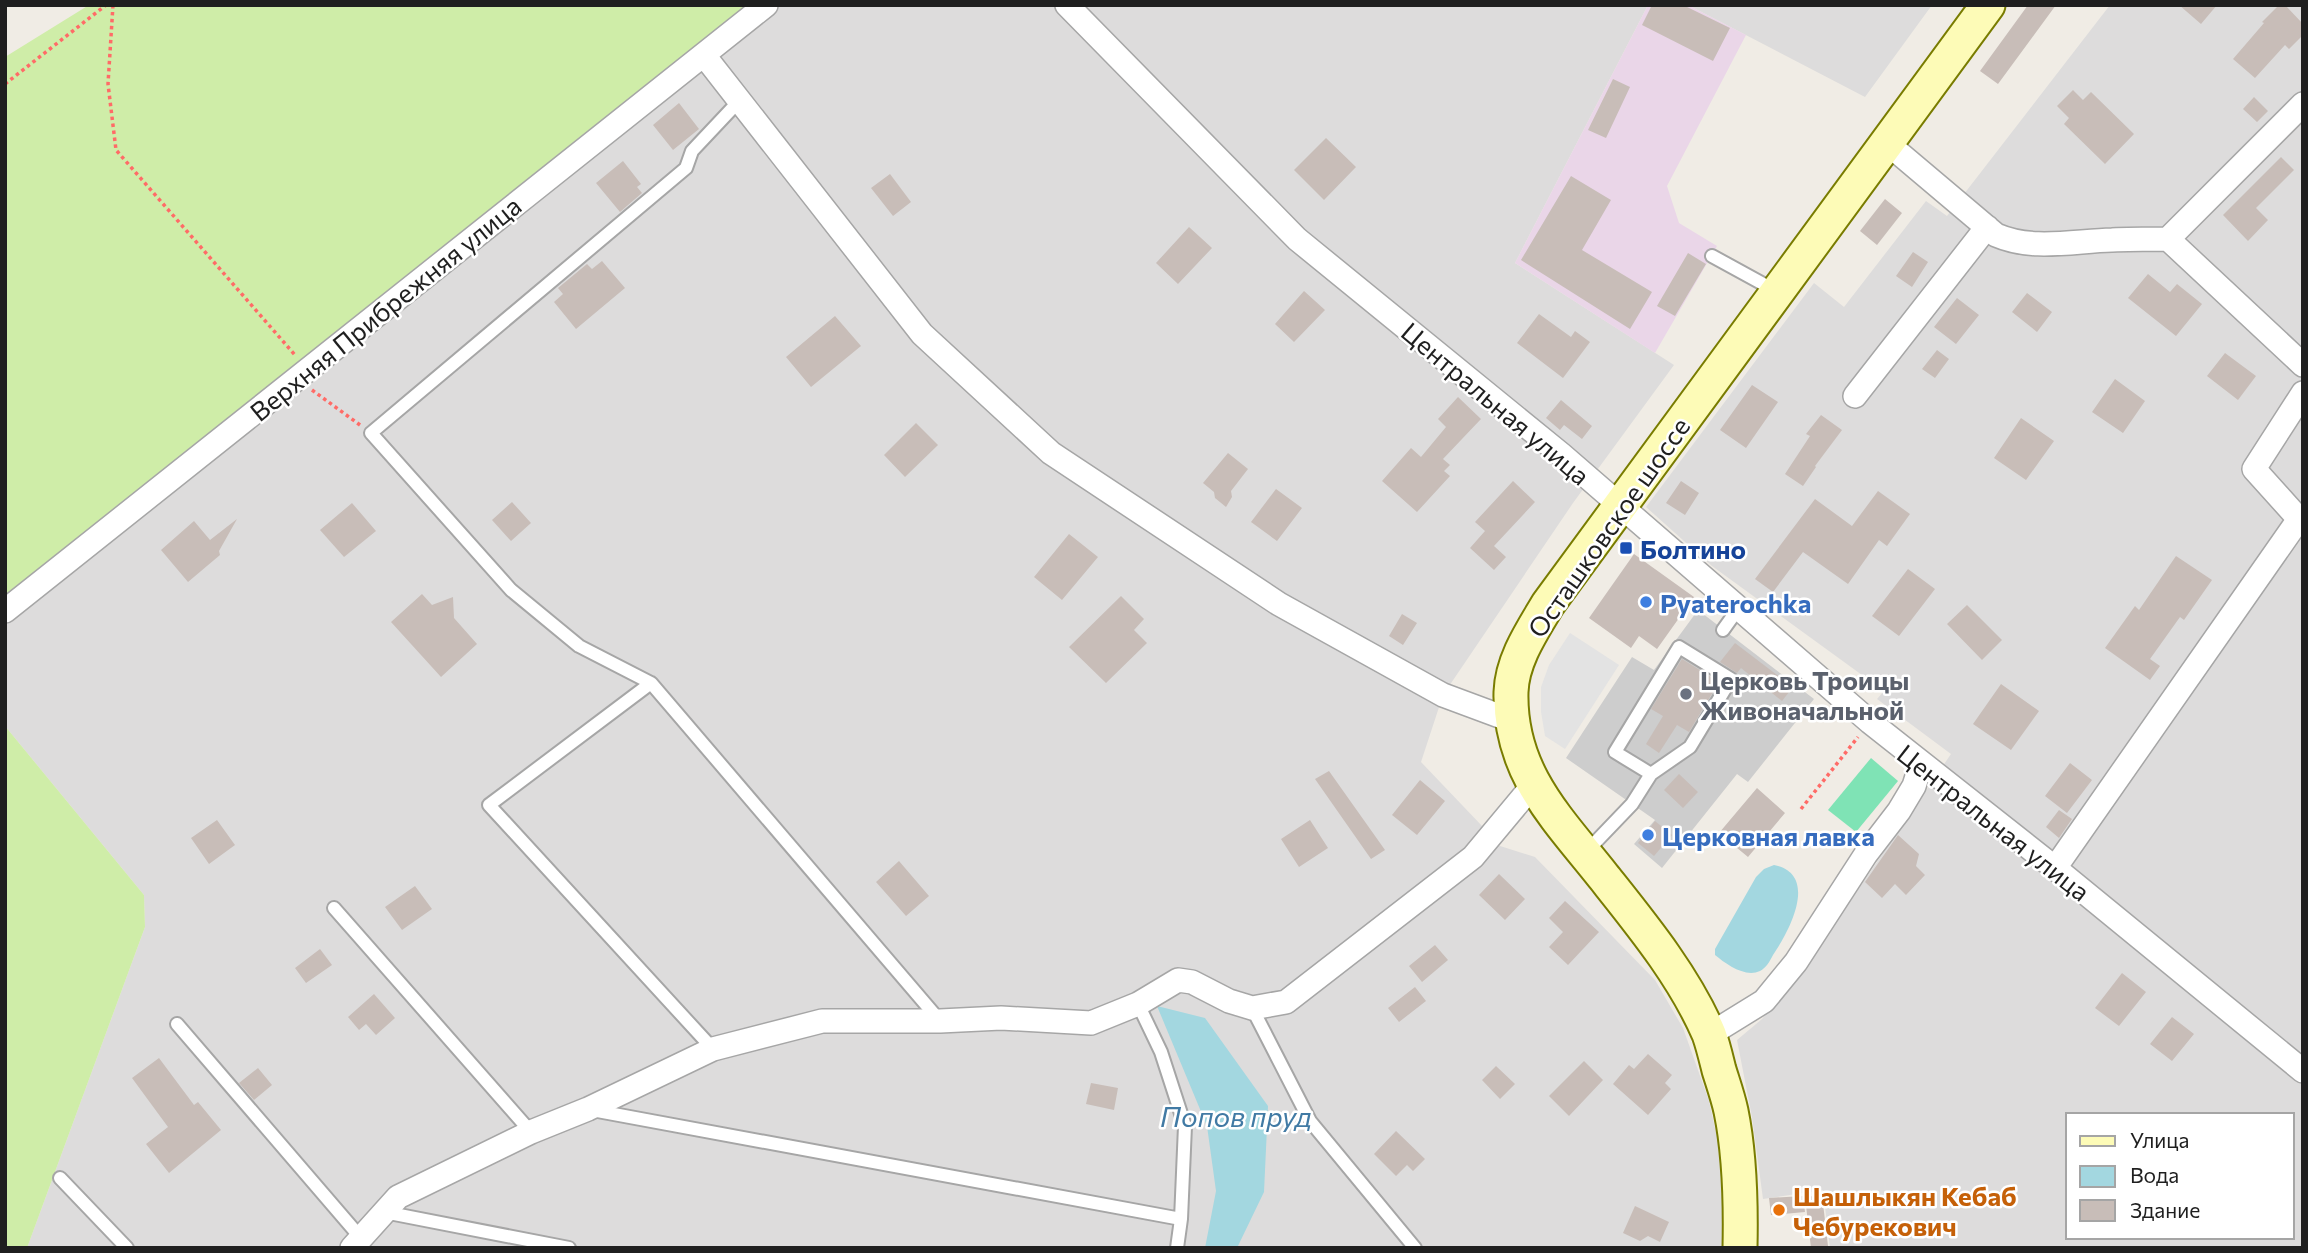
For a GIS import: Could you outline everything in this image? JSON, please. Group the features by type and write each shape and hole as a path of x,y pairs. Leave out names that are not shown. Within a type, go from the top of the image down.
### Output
{"main road":[{"name":"Осташковское шоссе","path":"1740,1248 1741,1199 1731,1111 1709,1035 1681,981 1645,929 1557,822 1533,785 1520,755 1513,721 1511,689 1528,637 1548,604 1988,5"}],"street":[{"name":"Верхняя Прибрежняя улица","path":"5,611 766,5"},
{"name":"Центральная улица","path":"1067,5 1297,239 1552,446 1870,722 2303,1071"},
{"path":"710,63 922,334 1051,453 1279,604 1443,695 1513,721"},
{"path":"2168,239 2303,103"},
{"path":"1887,143 1996,235 2013,242 2041,244 2168,239 2303,365"},
{"path":"1855,396 1987,227"},
{"path":"2054,868 2299,519 2254,469 2303,393"},
{"path":"1709,1035 1763,1001 1796,962 1866,854 1899,811 1914,786 1921,764"},
{"path":"356,1243 398,1197 531,1132 588,1109 713,1049 822,1021 1001,1018 1091,1023 1138,1004 1178,980 1192,982 1229,1001 1252,1008 1286,1002 1473,857 1533,785"}],"lane":[{"path":"740,100 692,151 686,167 371,433 511,590 579,646 651,683 940,1021"},
{"path":"1712,256 1777,292"},
{"path":"1723,630 1738,609"},
{"path":"1584,853 1632,804 1651,774 1689,747 1731,679 1679,647 1615,752 1651,774"},
{"path":"651,683 489,805 713,1049"},
{"path":"334,908 531,1132"},
{"path":"1138,1004 1161,1052 1185,1126 1177,1248"},
{"path":"1252,1008 1310,1121 1415,1248"},
{"path":"177,1024 356,1243"},
{"path":"588,1109 1181,1219"},
{"path":"60,1178 127,1248"},
{"path":"384,1212 569,1248"}],"path":[{"path":"5,84 106,5"},
{"path":"113,5 108,84 116,150 302,374 371,433"},
{"path":"1801,809 1870,722"}],"shaded area":[{"path":"774,5 1648,5 1515,263 1674,365 1573,503 1443,695 1421,762 1497,845 1535,857 1655,980 1683,1028 1709,1101 1730,1196 1726,1248 27,1248 145,927 144,895 5,726 5,619"},
{"path":"1648,5 1688,5 1746,35 1667,186 1679,223 1717,246 1655,353 1515,263"},
{"path":"1688,5 1932,5 1865,97"},
{"path":"2110,5 2303,5 2303,1248 1830,1248 1823,1190 1763,1199 1752,1117 1737,1040 1762,1019 1799,976 1951,754 1877,699 1884,691 1712,566 1646,507 1814,283 1844,307 1926,201 1947,216"},
{"path":"1698,610 1814,699 1748,782 1737,774 1662,868 1634,844 1655,820 1566,758 1632,657 1654,670"},
{"path":"1570,633 1619,665 1565,749 1545,736 1541,687 1549,665"}],"green space":[{"path":"89,5 757,5 5,618 5,57"},
{"path":"5,726 144,895 145,927 27,1248 5,1248"},
{"path":"1871,758 1898,781 1856,832 1828,810"}],"water":[{"path":"1774,865 1788,871 1796,880 1797,905 1780,945 1766,966 1760,971 1748,973 1730,966 1715,955 1715,949 1756,877 1764,869"},
{"name":"Попов пруд","path":"1157,1006 1205,1018 1268,1106 1264,1192 1237,1248 1205,1248 1216,1191 1207,1126"}],"building":[{"path":"1652,5 1683,5 1730,28 1713,61 1642,25"},
{"path":"2028,5 2056,5 1998,84 1980,71"},
{"path":"2179,5 2217,5 2201,24"},
{"path":"2279,5 2285,5 2303,24 2303,35 2289,49 2285,45 2255,78 2233,59"},
{"path":"1613,79 1630,87 1606,138 1588,130"},
{"path":"2073,90 2083,100 2091,92 2134,134 2105,164 2064,124 2069,118 2057,106"},
{"path":"2254,97 2268,111 2257,122 2243,109"},
{"path":"679,103 699,129 673,150 653,125"},
{"path":"1326,138 1356,167 1324,200 1294,170"},
{"path":"2281,157 2294,170 2256,208 2268,220 2248,241 2223,215"},
{"path":"623,161 641,184 637,187 642,193 620,212 596,183"},
{"path":"890,174 911,202 893,216 871,188"},
{"path":"1571,176 1611,200 1582,250 1652,292 1630,329 1521,260"},
{"path":"1885,199 1902,213 1877,245 1860,231"},
{"path":"1189,227 1212,248 1178,284 1156,263"},
{"path":"1913,252 1928,262 1912,287 1896,276"},
{"path":"1688,253 1706,264 1675,316 1657,306"},
{"path":"602,261 625,288 576,329 554,302 563,294 558,288 587,264 592,269"},
{"path":"2148,274 2170,292 2177,284 2202,304 2176,336 2128,298"},
{"path":"1304,291 1325,310 1294,342 1275,324"},
{"path":"2027,293 2052,312 2037,332 2012,312"},
{"path":"1957,298 1979,315 1956,344 1934,327"},
{"path":"1539,314 1571,337 1575,331 1590,342 1563,378 1517,343"},
{"path":"835,316 861,346 811,387 786,357"},
{"path":"1937,350 1949,359 1935,378 1922,369"},
{"path":"2225,353 2256,376 2238,400 2207,376"},
{"path":"2115,379 2145,401 2123,433 2092,412"},
{"path":"1752,385 1778,402 1746,448 1720,430"},
{"path":"1458,397 1481,419 1443,459 1450,465 1444,471 1450,476 1417,512 1382,481 1411,448 1421,457 1446,427 1438,419"},
{"path":"1561,400 1592,426 1582,439 1564,425 1560,430 1546,418"},
{"path":"1821,415 1842,430 1803,486 1785,474 1810,436 1806,434"},
{"path":"2021,418 2054,441 2026,480 1994,458"},
{"path":"916,423 938,445 905,477 884,455"},
{"path":"1228,453 1248,469 1231,491 1232,497 1226,507 1203,483"},
{"path":"1513,481 1535,502 1494,546 1506,557 1494,570 1470,548 1485,531 1475,522"},
{"path":"1681,481 1699,493 1685,515 1666,503"},
{"path":"1276,489 1302,508 1277,541 1251,522"},
{"path":"1878,491 1910,514 1887,546 1879,540 1848,584 1803,552 1773,592 1755,579 1815,499 1852,526"},
{"path":"512,502 531,523 511,541 492,520"},
{"path":"352,503 376,531 344,557 320,530"},
{"path":"237,519 219,551 220,555 188,582 161,550 194,521 210,540"},
{"path":"1069,534 1098,557 1062,600 1034,577"},
{"name":"Pyaterochka","path":"1634,554 1694,597 1657,649 1639,636 1631,648 1589,618"},
{"path":"2176,556 2212,580 2184,620 2180,617 2150,659 2160,666 2150,680 2105,648 2135,606 2139,610"},
{"path":"1908,569 1935,589 1899,636 1872,616"},
{"path":"422,594 432,605 453,597 454,618 477,644 441,677 391,622"},
{"path":"1121,596 1144,619 1134,630 1147,643 1106,683 1069,647"},
{"path":"1967,605 2002,640 1982,660 1947,624"},
{"path":"1402,614 1417,623 1403,645 1389,636"},
{"path":"1735,643 1793,687 1782,701 1741,668 1737,673 1720,662"},
{"name":"Церковь Троицы Живоначальной","path":"1682,659 1719,682 1689,732 1677,725 1659,753 1646,744 1663,716 1651,709"},
{"path":"2001,684 2039,711 2011,750 1973,724"},
{"path":"2070,763 2092,780 2067,813 2045,796"},
{"path":"1329,771 1385,850 1371,859 1315,779"},
{"path":"1679,774 1698,792 1683,808 1664,790"},
{"path":"1420,780 1445,801 1417,835 1392,815"},
{"path":"1757,788 1785,813 1748,857 1719,833"},
{"path":"2059,810 2072,819 2059,838 2046,827"},
{"path":"217,820 235,845 209,864 191,838"},
{"path":"1310,820 1328,848 1299,867 1281,839"},
{"path":"1655,821 1672,835 1654,856 1638,843"},
{"path":"1898,835 1919,854 1916,866 1925,875 1906,895 1895,884 1882,898 1865,882"},
{"path":"899,861 929,896 906,916 876,882"},
{"path":"1499,874 1525,899 1505,920 1479,895"},
{"path":"415,886 432,909 402,930 385,907"},
{"path":"1565,901 1599,932 1568,965 1549,947 1563,932 1549,918"},
{"path":"1435,945 1448,960 1422,982 1409,966"},
{"path":"320,949 332,965 306,983 295,968"},
{"path":"2122,973 2146,992 2119,1026 2095,1008"},
{"path":"1415,987 1426,1001 1399,1022 1388,1008"},
{"path":"374,994 395,1018 376,1035 366,1024 359,1030 348,1017"},
{"path":"2172,1017 2194,1034 2172,1061 2150,1044"},
{"path":"1648,1054 1672,1075 1665,1083 1671,1089 1648,1115 1613,1084 1629,1065 1634,1069"},
{"path":"159,1058 194,1105 198,1102 221,1130 169,1173 146,1144 168,1127 132,1078"},
{"path":"1584,1061 1603,1080 1569,1116 1549,1096"},
{"path":"1496,1066 1515,1084 1500,1099 1482,1080"},
{"path":"258,1068 272,1085 254,1100 239,1083"},
{"path":"1091,1083 1118,1088 1114,1110 1086,1104"},
{"path":"1396,1131 1425,1159 1413,1171 1407,1165 1396,1176 1374,1154"},
{"path":"1822,1195 1828,1246 1811,1248 1805,1197"},
{"path":"1803,1196 1805,1212 1771,1215 1769,1198"},
{"path":"1635,1206 1669,1222 1660,1242 1648,1236 1640,1241 1623,1233"}],"place":[{"name":"Болтино","path":"1626,548"},
{"name":"Pyaterochka","path":"1646,602"},
{"name":"Церковь Троицы Живоначальной","path":"1686,694"},
{"name":"Церковная лавка","path":"1648,835"},
{"name":"Шашлыкян Кебаб Чебурекович","path":"1779,1210"}]}
